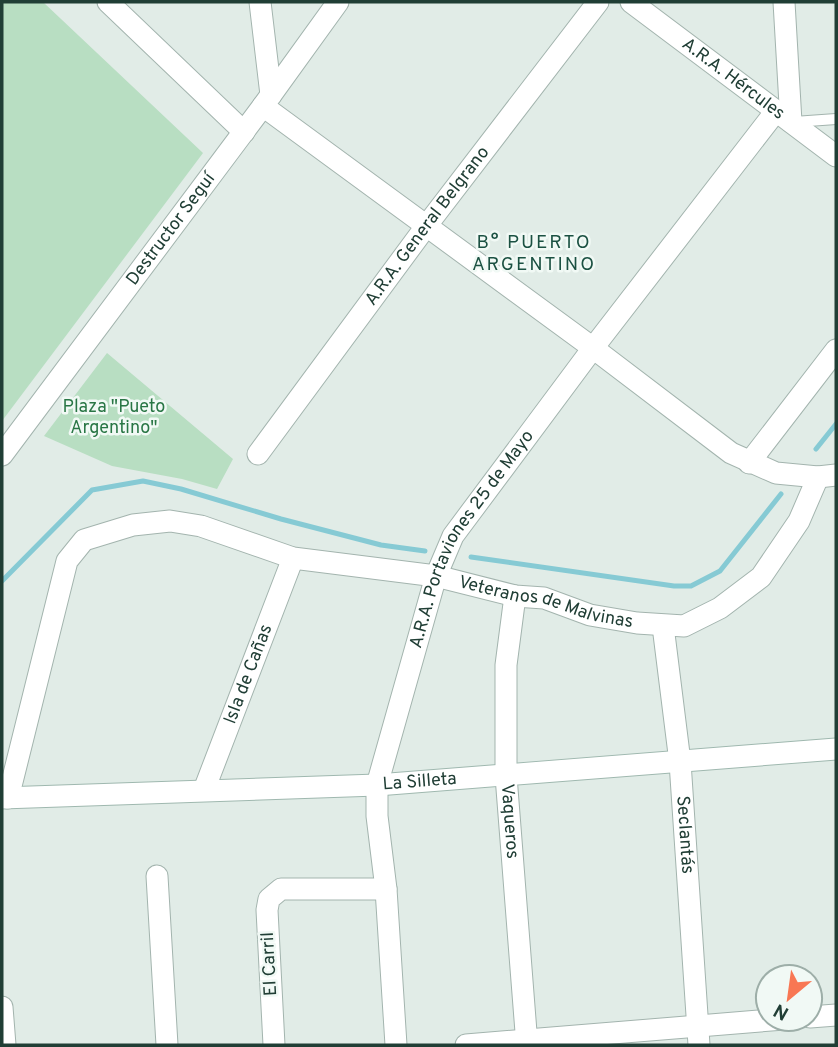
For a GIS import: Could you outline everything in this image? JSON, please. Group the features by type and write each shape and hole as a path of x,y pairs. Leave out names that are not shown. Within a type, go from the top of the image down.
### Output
{"street":[{"path":"108,2 244,131"},
{"path":"260,2 267,101 731,453 776,473 827,476"},
{"name":"Destructor Seguí","path":"2,455 338,2"},
{"name":"A.R.A. General Belgrano","path":"258,454 427,225 598,2"},
{"name":"A.R.A. Hércules","path":"631,2 836,156"},
{"path":"783,116 784,2"},
{"name":"A.R.A. Portaviones 25 de Mayo","path":"397,1045 386,889 377,816 377,785 436,576 453,536 593,348 783,116"},
{"path":"749,463 836,350"},
{"name":"Veteranos de Malvinas","path":"5,798 67,561 84,540 133,525 170,521 201,526 293,558 436,576 515,596 544,598 590,615 663,626 684,625 720,608 761,577 827,476"},
{"name":"Isla de Cañas","path":"204,790 293,558"},
{"name":"Vaqueros","path":"515,596 506,665 506,776 527,1043"},
{"name":"Seclantás","path":"663,626 680,762 699,1036"},
{"name":"La Silleta","path":"5,798 377,785 836,749"},
{"path":"157,876 167,1045"},
{"name":"El Carril","path":"274,1045 267,910 269,899 281,889 386,889"},
{"path":"2,1007 5,1045"},
{"path":"466,1045 699,1036 754,1025"}],"lane":[{"path":"783,116 836,119"}],"green space":[{"path":"2,2 43,2 203,153 2,421"},
{"name":"Plaza \"Pueto Argentino\"","path":"107,353 233,459 217,489 182,479 112,466 44,436"}],"waterway":[{"path":"816,449 836,424"},
{"path":"2,581 92,490 143,481 181,489 381,545 425,551"},
{"path":"471,557 674,586 691,586 720,571 781,494"}],"district":[{"name":"B° PUERTO ARGENTINO","path":"534,254"}]}
